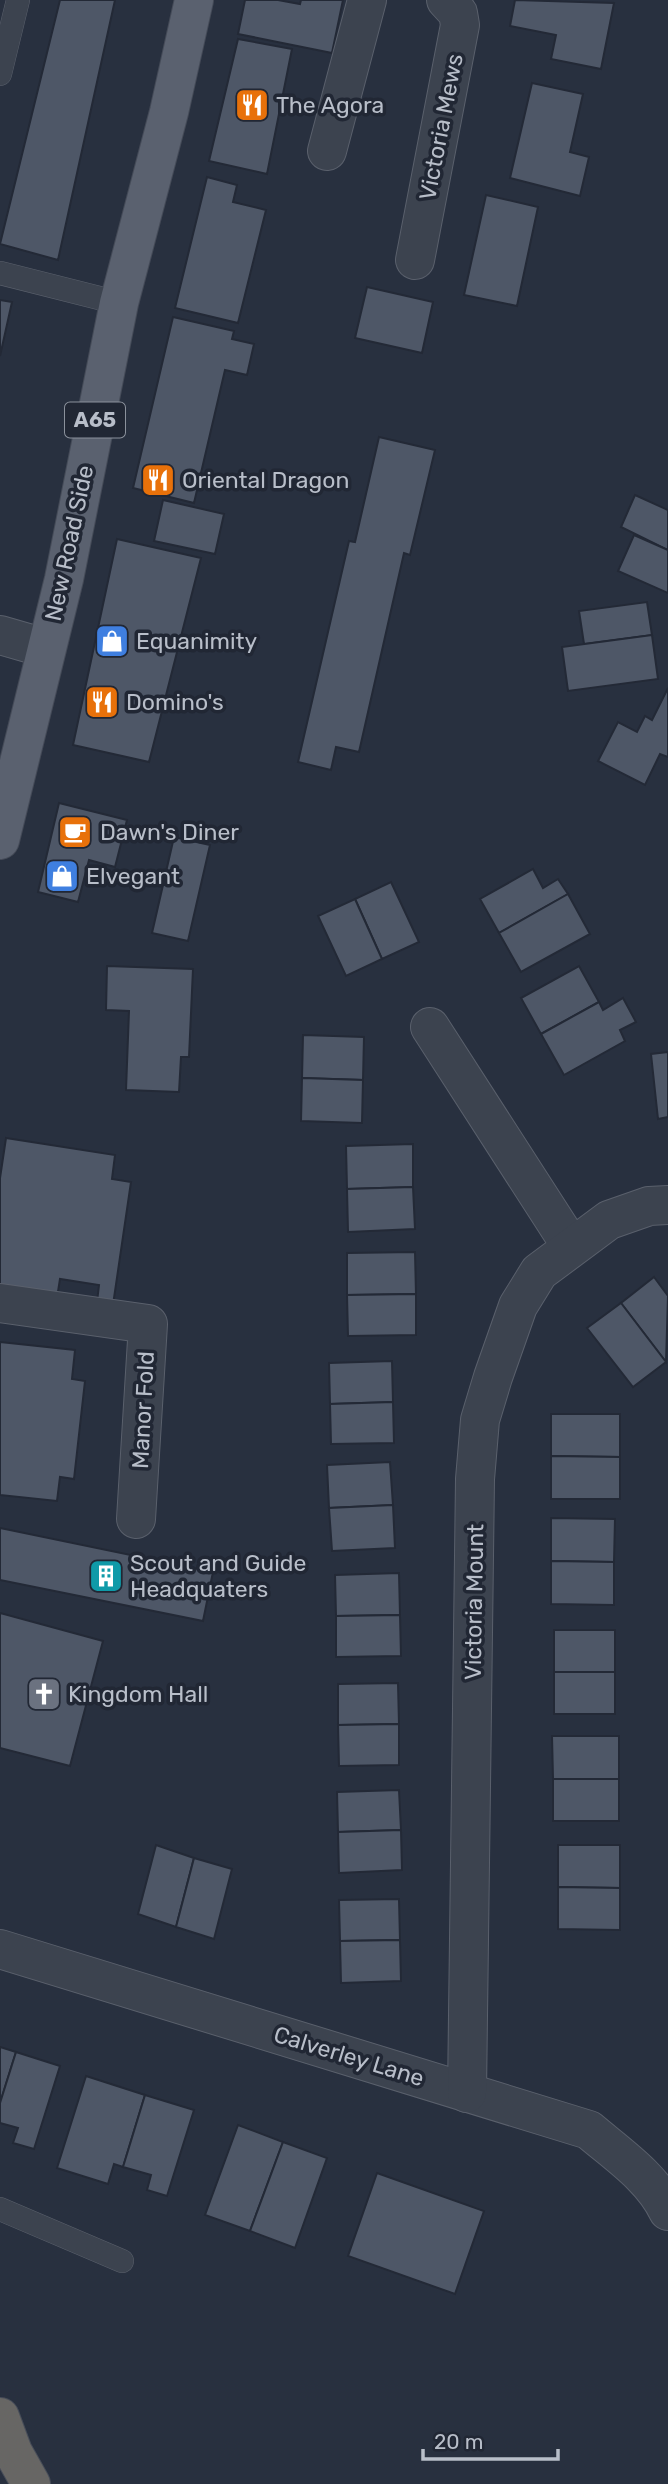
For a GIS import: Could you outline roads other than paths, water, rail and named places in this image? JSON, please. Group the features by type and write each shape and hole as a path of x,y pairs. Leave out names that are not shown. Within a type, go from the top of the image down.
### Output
{"highway":[{"path":"8,2451 32,2484"}],"main road":[{"name":"New Road Side","path":"0,840 64,579 120,303 169,112 194,0"}],"street":[{"path":"327,151 367,0"},
{"name":"Victoria Mews","path":"415,260 460,25 458,13 446,0"},
{"path":"0,635 45,648"},
{"path":"429,1027 571,1246"},
{"name":"Victoria Mount","path":"467,2093 475,1479 480,1420 518,1306 539,1272 609,1220 649,1206 668,1205"},
{"name":"Manor Fold","path":"0,1303 148,1324 136,1519"},
{"name":"Calverley Lane","path":"0,1949 589,2130 632,2166 666,2202"}],"lane":[{"path":"0,74 18,0"},
{"path":"0,273 120,303"},
{"path":"0,2209 122,2261"}],"place":[{"name":"The Agora","path":"252,105"},
{"name":"Oriental Dragon","path":"158,480"},
{"name":"Equanimity","path":"112,641"},
{"name":"Domino's","path":"102,702"},
{"name":"Dawn's Diner","path":"75,832"},
{"name":"Elvegant","path":"62,876"},
{"name":"Scout and Guide Headquaters","path":"106,1576"},
{"name":"Kingdom Hall","path":"44,1694"}]}
